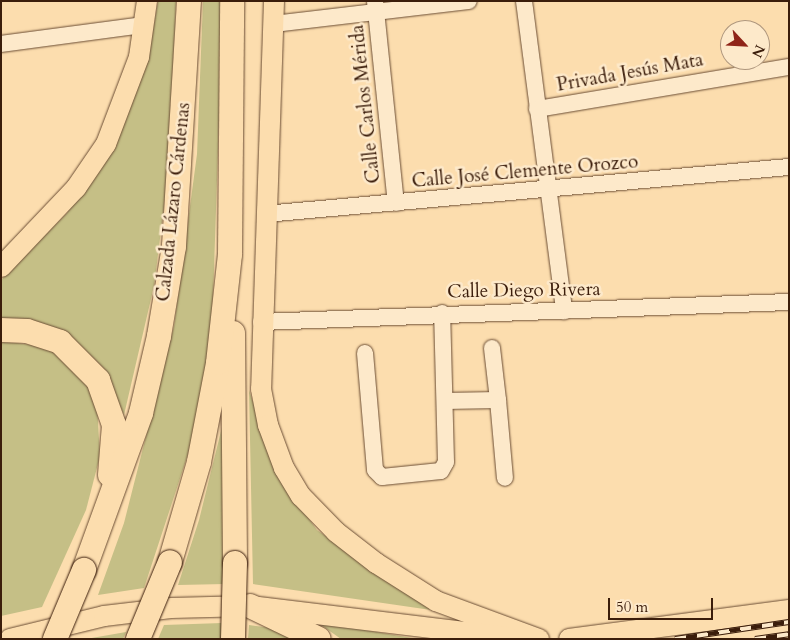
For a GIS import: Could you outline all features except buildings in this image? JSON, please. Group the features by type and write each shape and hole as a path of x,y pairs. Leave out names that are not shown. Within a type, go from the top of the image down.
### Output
{"highway":[{"name":"Calzada Lázaro Cárdenas","path":"54,639 84,570 141,412 159,336 175,226 189,1"},
{"path":"232,1 230,254 236,403 233,639"},
{"path":"138,639 170,562 199,462 218,363 230,254"},
{"path":"1,330 28,331 60,342 98,380 114,425 102,522"},
{"path":"250,606 319,639"}],"main road":[{"path":"1,267 76,188 106,144 140,57 147,1"},
{"path":"274,1 261,322 261,389 268,425 284,468 301,496 336,532 407,584 475,617 539,639"},
{"path":"10,639 104,616 171,608 250,606 523,639"},
{"path":"569,639 789,610"}],"street":[{"path":"273,24 376,7 469,1"},
{"path":"524,1 537,109 550,190 564,311"},
{"name":"Calle Carlos Mérida","path":"376,7 396,203"},
{"path":"1,44 144,26"},
{"name":"Privada Jesús Mata","path":"537,109 789,67"},
{"name":"Calle José Clemente Orozco","path":"265,214 550,190 789,167"},
{"name":"Calle Diego Rivera","path":"261,322 442,313 564,311 789,302"},
{"path":"366,353 375,470 380,476 444,468 442,313"},
{"path":"492,348 505,478"},
{"path":"444,401 498,400"}],"shaded area":[{"path":"158,1 176,1 170,160 154,286 124,415 105,370 76,341 57,330 1,321 1,280 67,213 117,141 148,59"},
{"path":"203,1 223,1 212,329 194,436 144,588 98,595 124,523 174,326 197,154"},
{"path":"1,341 48,347 85,378 97,405 100,456 86,510 42,607 1,616"},
{"path":"249,390 278,476 317,530 431,610 253,584"},
{"path":"223,423 225,584 178,585 199,520"},
{"path":"317,622 418,639 341,639"},
{"path":"222,623 221,639 158,639 164,625"},
{"path":"249,625 280,629 303,639 248,639"},
{"path":"126,632 123,639 86,639"}],"railway":[{"path":"675,639 789,622"},
{"path":"755,639 789,634"}]}
